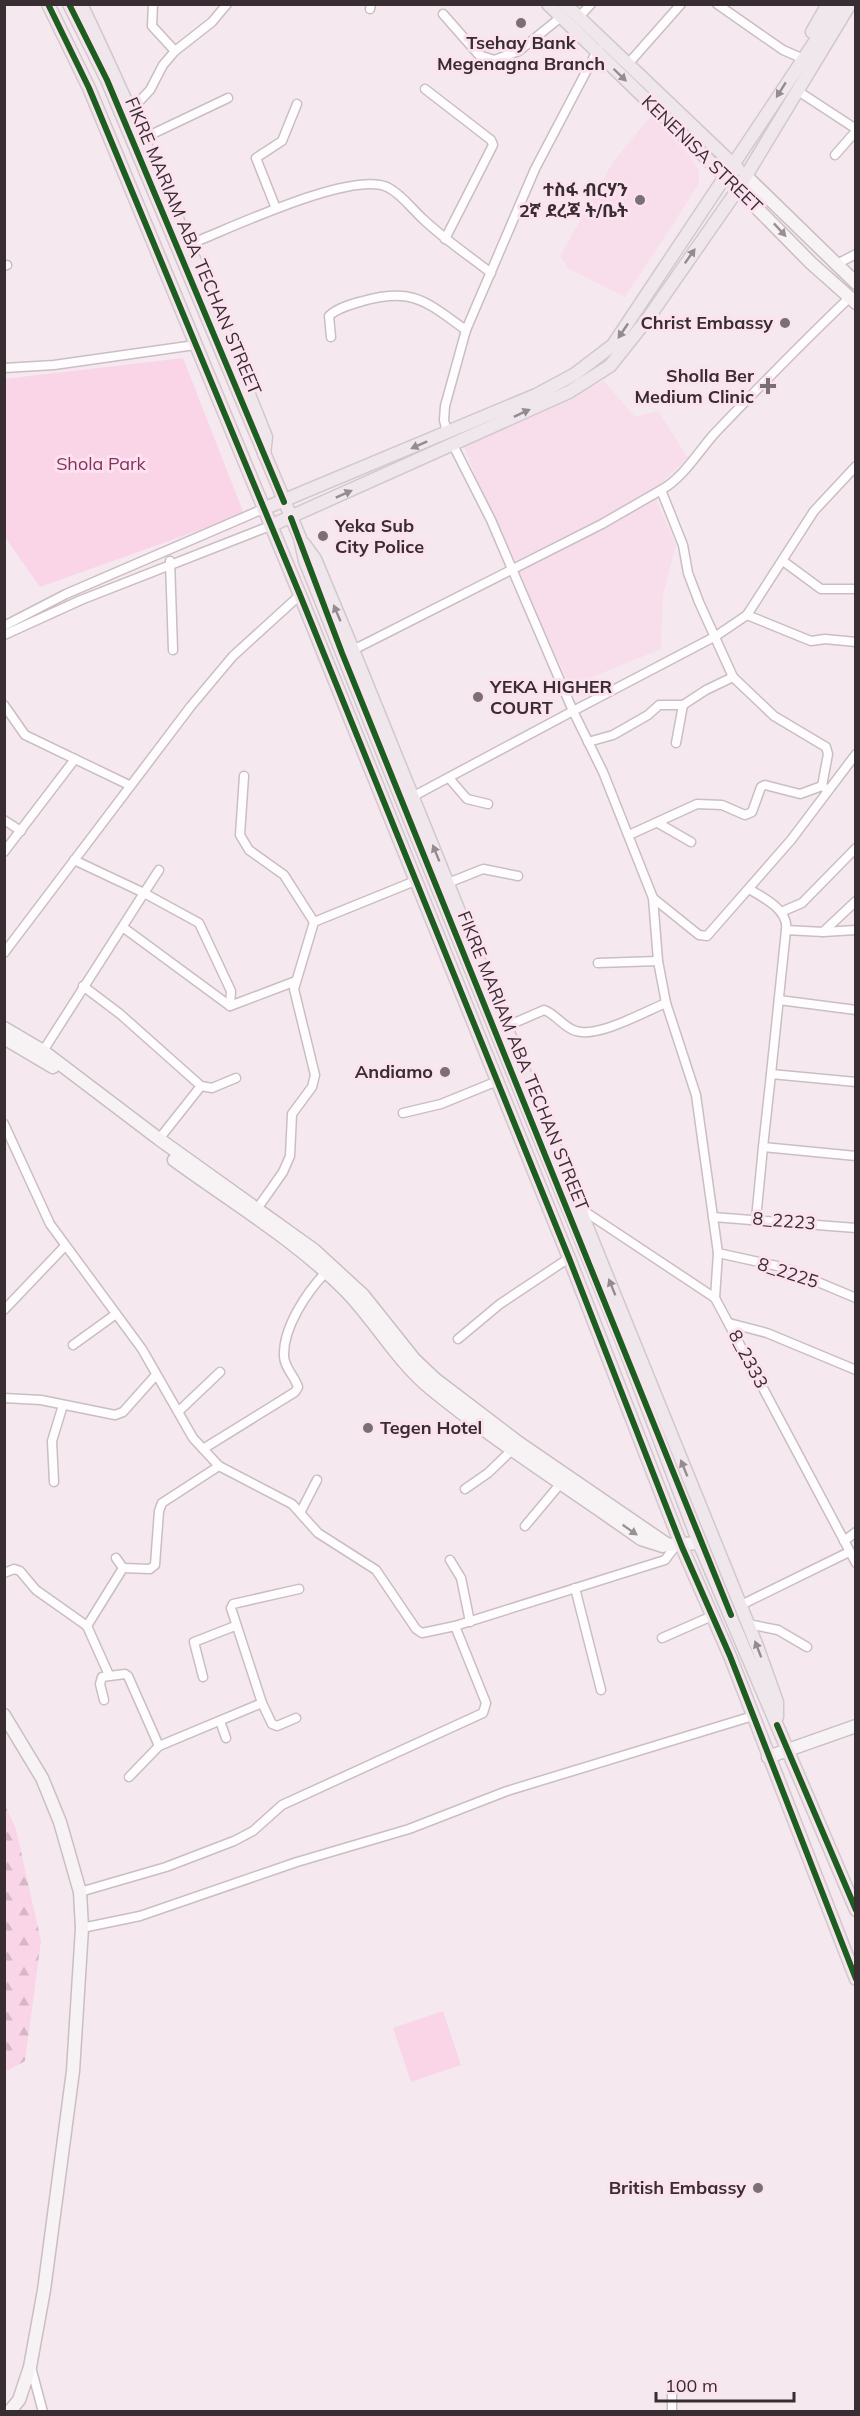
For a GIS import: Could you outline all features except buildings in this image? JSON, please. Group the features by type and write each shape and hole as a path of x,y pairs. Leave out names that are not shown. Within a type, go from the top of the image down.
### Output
{"main road":[{"name":"FIKRE MARIAM ABA TECHAN STREET","path":"48,4 89,88 262,509 300,595 495,1082 569,1258 679,1547 712,1616 753,1716 855,1979"},
{"name":"FIKRE MARIAM ABA TECHAN STREET","path":"69,4 107,80 300,538 305,561 406,798 622,1341 699,1543 777,1725 852,1890 855,1910"},
{"path":"81,4 144,138 190,244 266,437 264,456"},
{"name":"KENENISA STREET","path":"548,4 600,47 628,64 855,283"},
{"name":"KENENISA STREET","path":"565,4 579,17 600,47 725,177 852,301"},
{"path":"262,509 284,502 536,395 597,359 613,345 733,164 843,7"},
{"path":"270,526 453,445 594,378 626,347 738,189 798,91 802,64 843,7"},
{"path":"89,88 107,80"},
{"path":"663,272 674,279"},
{"path":"300,538 315,559 353,650 406,798 448,883 748,1624 777,1702 777,1725"},
{"path":"385,805 406,798"},
{"path":"4,1028 43,1051 159,1139 199,1173 257,1209 342,1274 363,1295 432,1383 512,1450 641,1539 656,1540"},
{"path":"4,1038 56,1070 199,1173 326,1272 358,1304 407,1366 656,1540 679,1547 699,1543"},
{"path":"4,1715 42,1778 73,1861 81,1892 82,1928 70,2100 64,2129 45,2290 30,2367 20,2400 9,2412"},
{"path":"768,1757 855,1726"}],"street":[{"path":"153,4 152,26 175,51"},
{"path":"131,110 150,90 162,65 175,51 212,22 227,4"},
{"path":"579,17 591,4"},
{"path":"628,64 681,4"},
{"path":"717,4 802,64"},
{"path":"443,14 479,55 494,60 519,51 561,17"},
{"path":"447,432 444,420 445,406 466,330 535,169 600,47"},
{"path":"425,89 491,140 493,145 445,239"},
{"path":"798,91 855,130 835,155"},
{"path":"144,138 228,98"},
{"path":"275,206 256,158 282,141 297,104"},
{"path":"190,244 275,206 339,189 380,184 393,190 445,239 491,273"},
{"path":"835,265 855,254"},
{"path":"331,337 329,316 333,312 357,302 394,294 407,294 418,299 466,330"},
{"path":"353,650 602,524 672,484 780,364 852,301"},
{"path":"4,368 54,365 195,345"},
{"path":"453,445 489,514 629,835 652,898 658,961 666,1003 696,1095 718,1253 715,1298"},
{"path":"406,798 449,778 716,636 747,615 814,511 855,466"},
{"path":"661,490 683,545 695,593 733,677 774,716 826,747 828,754 825,788"},
{"path":"4,626 66,594 170,552 262,509"},
{"path":"4,635 81,600 270,526"},
{"path":"170,552 173,650"},
{"path":"783,561 815,587 855,589"},
{"path":"4,953 190,706 233,656 300,595"},
{"path":"747,615 811,640 855,642"},
{"path":"588,742 613,735 648,716 659,705 683,705 733,677"},
{"path":"4,705 25,735 129,785"},
{"path":"676,742 683,705"},
{"path":"652,898 704,937 713,931 750,889 825,788 855,754"},
{"path":"4,852 75,759"},
{"path":"847,765 855,772"},
{"path":"244,776 240,835 243,843 284,875 314,922 296,981 296,1002 315,1075 312,1087 292,1114 290,1156 283,1172 257,1209"},
{"path":"449,778 467,800 488,804"},
{"path":"629,835 697,804 722,805 745,815 752,812 758,792 765,785 800,794 825,788"},
{"path":"4,820 21,831"},
{"path":"658,823 691,842"},
{"path":"781,912 802,903 855,848"},
{"path":"74,860 189,915 199,923 231,991 230,1006"},
{"path":"448,883 483,869 518,876"},
{"path":"43,1051 83,986 124,928 159,870"},
{"path":"314,922 415,881"},
{"path":"750,889 781,912 786,920 756,1219"},
{"path":"823,933 855,901"},
{"path":"124,928 230,1006"},
{"path":"786,930 823,933 855,930"},
{"path":"598,963 658,961"},
{"path":"230,1006 296,981"},
{"path":"83,986 120,1014 201,1086 212,1088 236,1078"},
{"path":"779,1000 855,1010"},
{"path":"505,1027 544,1010 571,1029 582,1032 614,1025 666,1003"},
{"path":"771,1074 855,1082"},
{"path":"403,1113 441,1104 495,1082"},
{"path":"159,1139 201,1086"},
{"path":"4,1124 41,1208 65,1246 142,1348 156,1375 203,1449 219,1466 301,1511 318,1533 380,1573 416,1629 422,1633 470,1622 665,1560 679,1547"},
{"path":"763,1147 855,1156"},
{"name":"8_2333","path":"581,1209 715,1298 855,1563"},
{"name":"8_2223","path":"713,1217 855,1228"},
{"path":"4,1310 65,1246"},
{"name":"8_2225","path":"718,1253 782,1268 855,1298"},
{"path":"458,1339 500,1304 569,1258"},
{"path":"203,1449 295,1392 298,1387 284,1356 287,1338 313,1286 326,1272"},
{"path":"73,1345 116,1314"},
{"path":"729,1323 767,1333 855,1370"},
{"path":"179,1411 220,1372"},
{"path":"4,1398 41,1400 115,1414 123,1412 156,1375"},
{"path":"54,1482 52,1441 63,1405"},
{"path":"465,1489 488,1473 512,1450"},
{"path":"123,1568 150,1569 155,1565 158,1558 159,1511 162,1503 219,1466"},
{"path":"301,1511 317,1480"},
{"path":"525,1526 561,1482"},
{"path":"844,1541 855,1532"},
{"path":"739,1606 849,1552"},
{"path":"116,1558 123,1568"},
{"path":"450,1560 461,1578 470,1622"},
{"path":"87,1626 123,1568"},
{"path":"4,1573 14,1569 20,1571 36,1590 87,1626 109,1674"},
{"path":"575,1588 601,1690"},
{"path":"296,1718 274,1726 262,1703 231,1605 299,1589"},
{"path":"662,1638 712,1616"},
{"path":"748,1624 778,1630 807,1647"},
{"path":"203,1677 194,1642 236,1626"},
{"path":"81,1892 166,1867 234,1842 253,1831 282,1805 483,1713 486,1703 455,1626"},
{"path":"104,1700 100,1679 109,1674 125,1674 130,1679 159,1746"},
{"path":"129,1777 159,1746 262,1703"},
{"path":"82,1928 140,1916 297,1862 409,1829 507,1791 753,1716"},
{"path":"220,1721 226,1738"},
{"path":"30,2367 44,2412"},
{"path":"672,2391 672,2412"}],"shaded area":[{"name":"ተስፋ ብርሃን 2ኛ ደረጃ ት/ቤት","path":"651,116 691,158 699,171 699,184 625,297 568,268 560,256 613,162"},
{"path":"604,381 635,417 658,411 688,458 656,488 657,502 676,545 663,595 661,649 570,686 487,506 461,439 533,414"}],"green space":[{"name":"Shola Park","path":"183,358 244,514 40,587 5,537 4,379"},
{"path":"4,1803 16,1829 41,1941 25,2061 5,2072"},
{"path":"443,2011 461,2065 411,2082 393,2028"}],"cycle path":[{"path":"48,4 89,88 300,595 569,1258 682,1547 730,1656 856,1979"},
{"path":"69,4 107,80 284,502"},
{"path":"291,518 342,653 731,1615"},
{"path":"777,1725 856,1910"}],"place":[{"name":"Tsehay Bank Megenagna Branch","path":"521,23"},
{"name":"ተስፋ ብርሃን 2ኛ ደረጃ ት/ቤት","path":"640,200"},
{"name":"Christ Embassy","path":"785,323"},
{"name":"Sholla Ber Medium Clinic","path":"768,386"},
{"name":"Yeka Sub City Police","path":"323,536"},
{"name":"YEKA HIGHER COURT","path":"478,697"},
{"name":"Andiamo","path":"445,1072"},
{"name":"Tegen Hotel","path":"368,1428"},
{"name":"British Embassy","path":"758,2188"}]}
